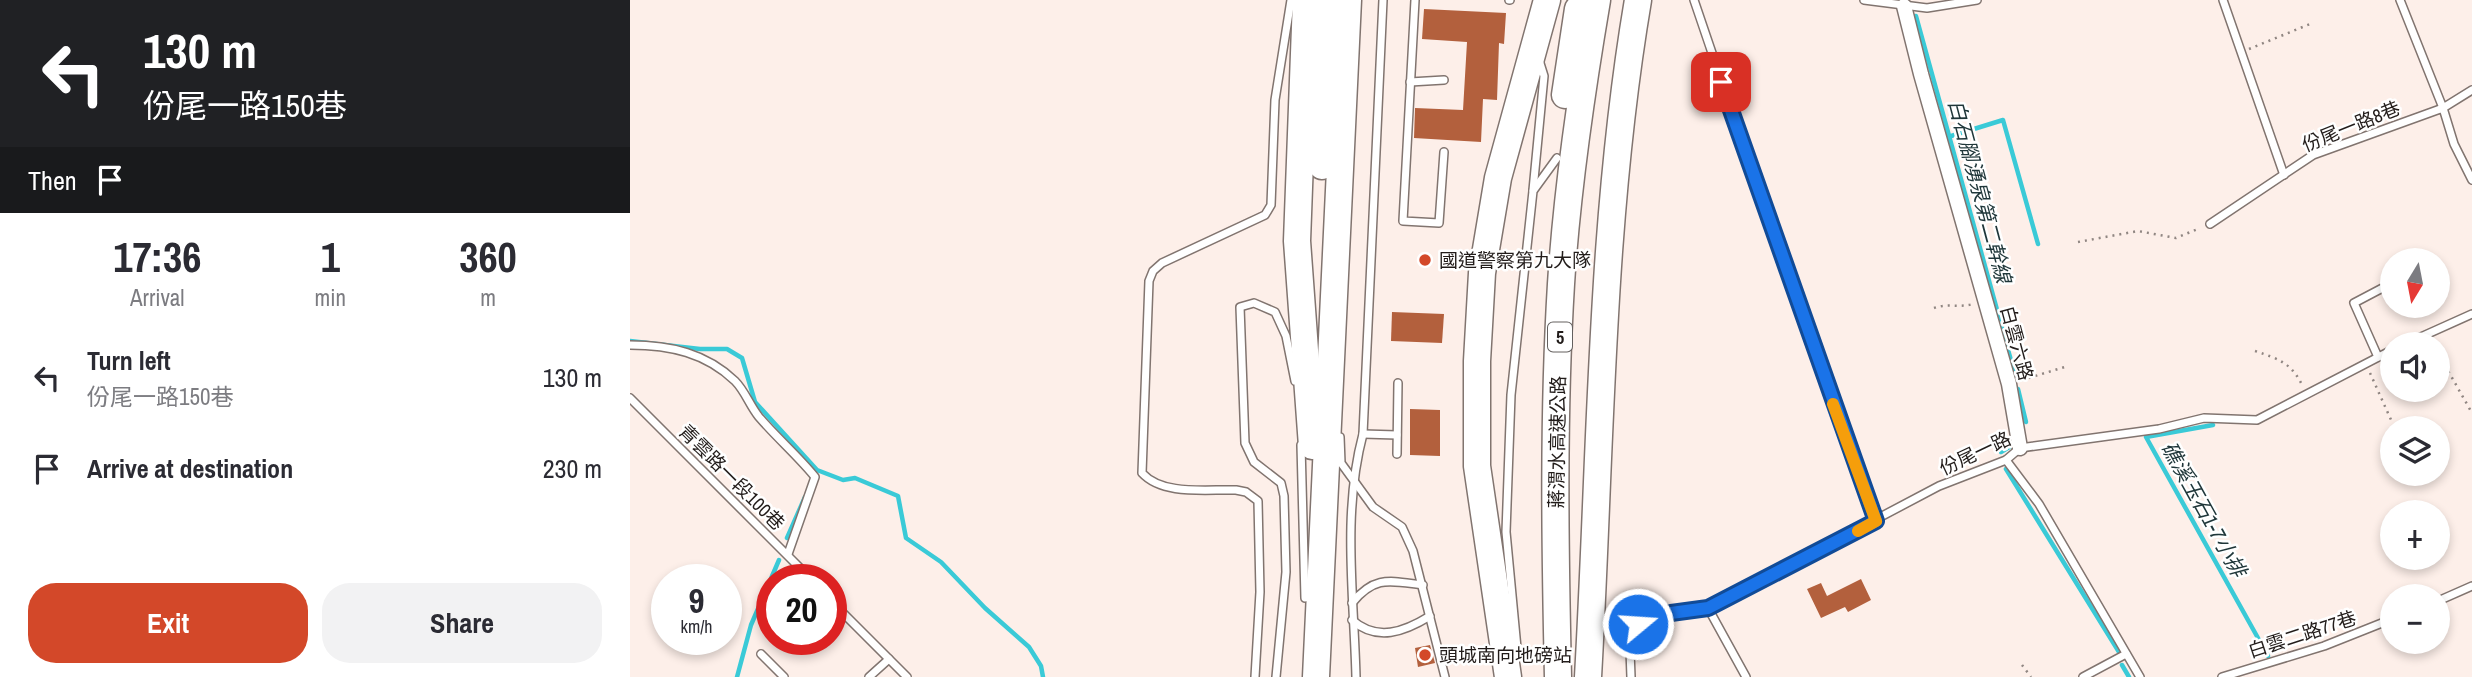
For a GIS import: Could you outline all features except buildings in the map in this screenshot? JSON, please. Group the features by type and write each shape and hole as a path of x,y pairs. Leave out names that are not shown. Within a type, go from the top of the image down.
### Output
{"highway":[{"path":"1316,677 1348,0"},
{"path":"1508,677 1477,466 1477,360 1482,273 1497,178 1547,0"},
{"name":"蔣渭水高速公路","path":"1540,677 1541,382 1545,297 1570,48 1580,0"},
{"name":"蔣渭水高速公路","path":"1558,677 1557,424 1561,284 1573,161 1597,0"},
{"path":"1588,677 1606,282 1618,146 1638,0"},
{"path":"1300,677 1305,598 1306,441 1297,242 1308,3"}],"street":[{"name":"白雲六路","path":"1905,6 1927,99 2009,384 2020,448"}],"lane":[{"path":"1356,677 1351,604 1353,481 1363,434 1383,0"},
{"path":"1415,0 1403,221 1439,223 1444,152"},
{"path":"1695,0 1796,300 1876,521"},
{"path":"1864,0 1905,6 1938,7 1977,0"},
{"path":"2223,0 2284,175"},
{"path":"2400,0 2443,108 2454,144 2472,180"},
{"path":"1255,677 1260,592 1258,501 1246,492 1236,490 1163,487 1150,482 1142,473 1149,281 1153,271 1162,263 1265,215 1271,205 1275,100 1308,3"},
{"path":"1517,652 1506,533 1509,425 1544,76 1535,46"},
{"path":"1410,82 1444,80"},
{"name":"份尾一路8巷","path":"2210,224 2312,155 2443,108 2472,90"},
{"path":"1533,191 1558,158"},
{"path":"2378,357 2354,303 2380,290"},
{"path":"1276,677 1286,572 1284,496 1281,483 1254,462 1245,443 1240,307 1254,303 1275,312 1286,336 1297,391"},
{"path":"2432,332 2472,314"},
{"path":"630,345 650,345 696,354 714,362 724,375 734,380 757,414 815,477 788,554"},
{"name":"份尾一路","path":"1631,677 1631,643 1638,624 1671,613 1708,608 1939,486 2006,460 2020,448 2159,429 2204,418 2257,420 2378,357"},
{"path":"1397,454 1398,383"},
{"path":"1329,393 1339,424 1341,463 1373,507 1402,527 1413,551 1445,677"},
{"name":"青雲路一段100巷","path":"630,398 797,564"},
{"path":"1363,434 1397,435"},
{"path":"2006,460 2039,504 2140,677"},
{"path":"1351,604 1365,587 1386,581 1423,585"},
{"path":"2450,596 2472,586"},
{"path":"1708,608 1746,677"},
{"path":"1352,619 1363,629 1381,633 1407,630 1430,616"},
{"path":"847,617 907,677"},
{"name":"白雲二路77巷","path":"2221,677 2324,646 2380,624"},
{"path":"2083,677 2126,654"},
{"path":"762,655 784,677"},
{"path":"869,677 889,659"}],"path":[{"path":"2243,51 2310,24"},
{"path":"2078,243 2138,231 2176,238 2210,224"},
{"path":"1934,308 1943,305 1962,307 1986,301"},
{"path":"2255,351 2286,362 2295,370 2306,394"},
{"path":"2365,363 2389,416"},
{"path":"2009,384 2068,366"},
{"path":"2450,374 2472,413"},
{"path":"2022,665 2031,677"}],"waterway":[{"name":"白石腳湧泉第二幹線","path":"1916,16 2015,375"},
{"path":"1948,137 2003,120 2038,244"},
{"path":"630,341 700,349 727,349 742,358 755,402 817,470 843,480 855,478 898,496 906,538 941,562 985,608 1029,647 1041,666 1043,677"},
{"name":"白石腳湧泉第二幹線","path":"2018,389 2026,422"},
{"name":"礁溪玉石1-7小排","path":"2213,425 2146,437 2268,656"},
{"name":"白石腳湧泉第二幹線","path":"2001,452 2016,443"},
{"name":"白石腳湧泉第二幹線","path":"2006,469 2119,652"},
{"path":"787,538 805,497"},
{"path":"737,677 751,625 779,560"},
{"name":"白石腳湧泉第二幹線","path":"2122,665 2129,677"}],"slow traffic":[{"path":"1833,404 1876,521 1858,531"}],"place":[{"name":"國道警察第九大隊","path":"1425,260"},
{"name":"頭城南向地磅站","path":"1425,655"}],"route":[{"path":"1638,624 1647,618 1708,608 1876,521 1721,82"}]}
